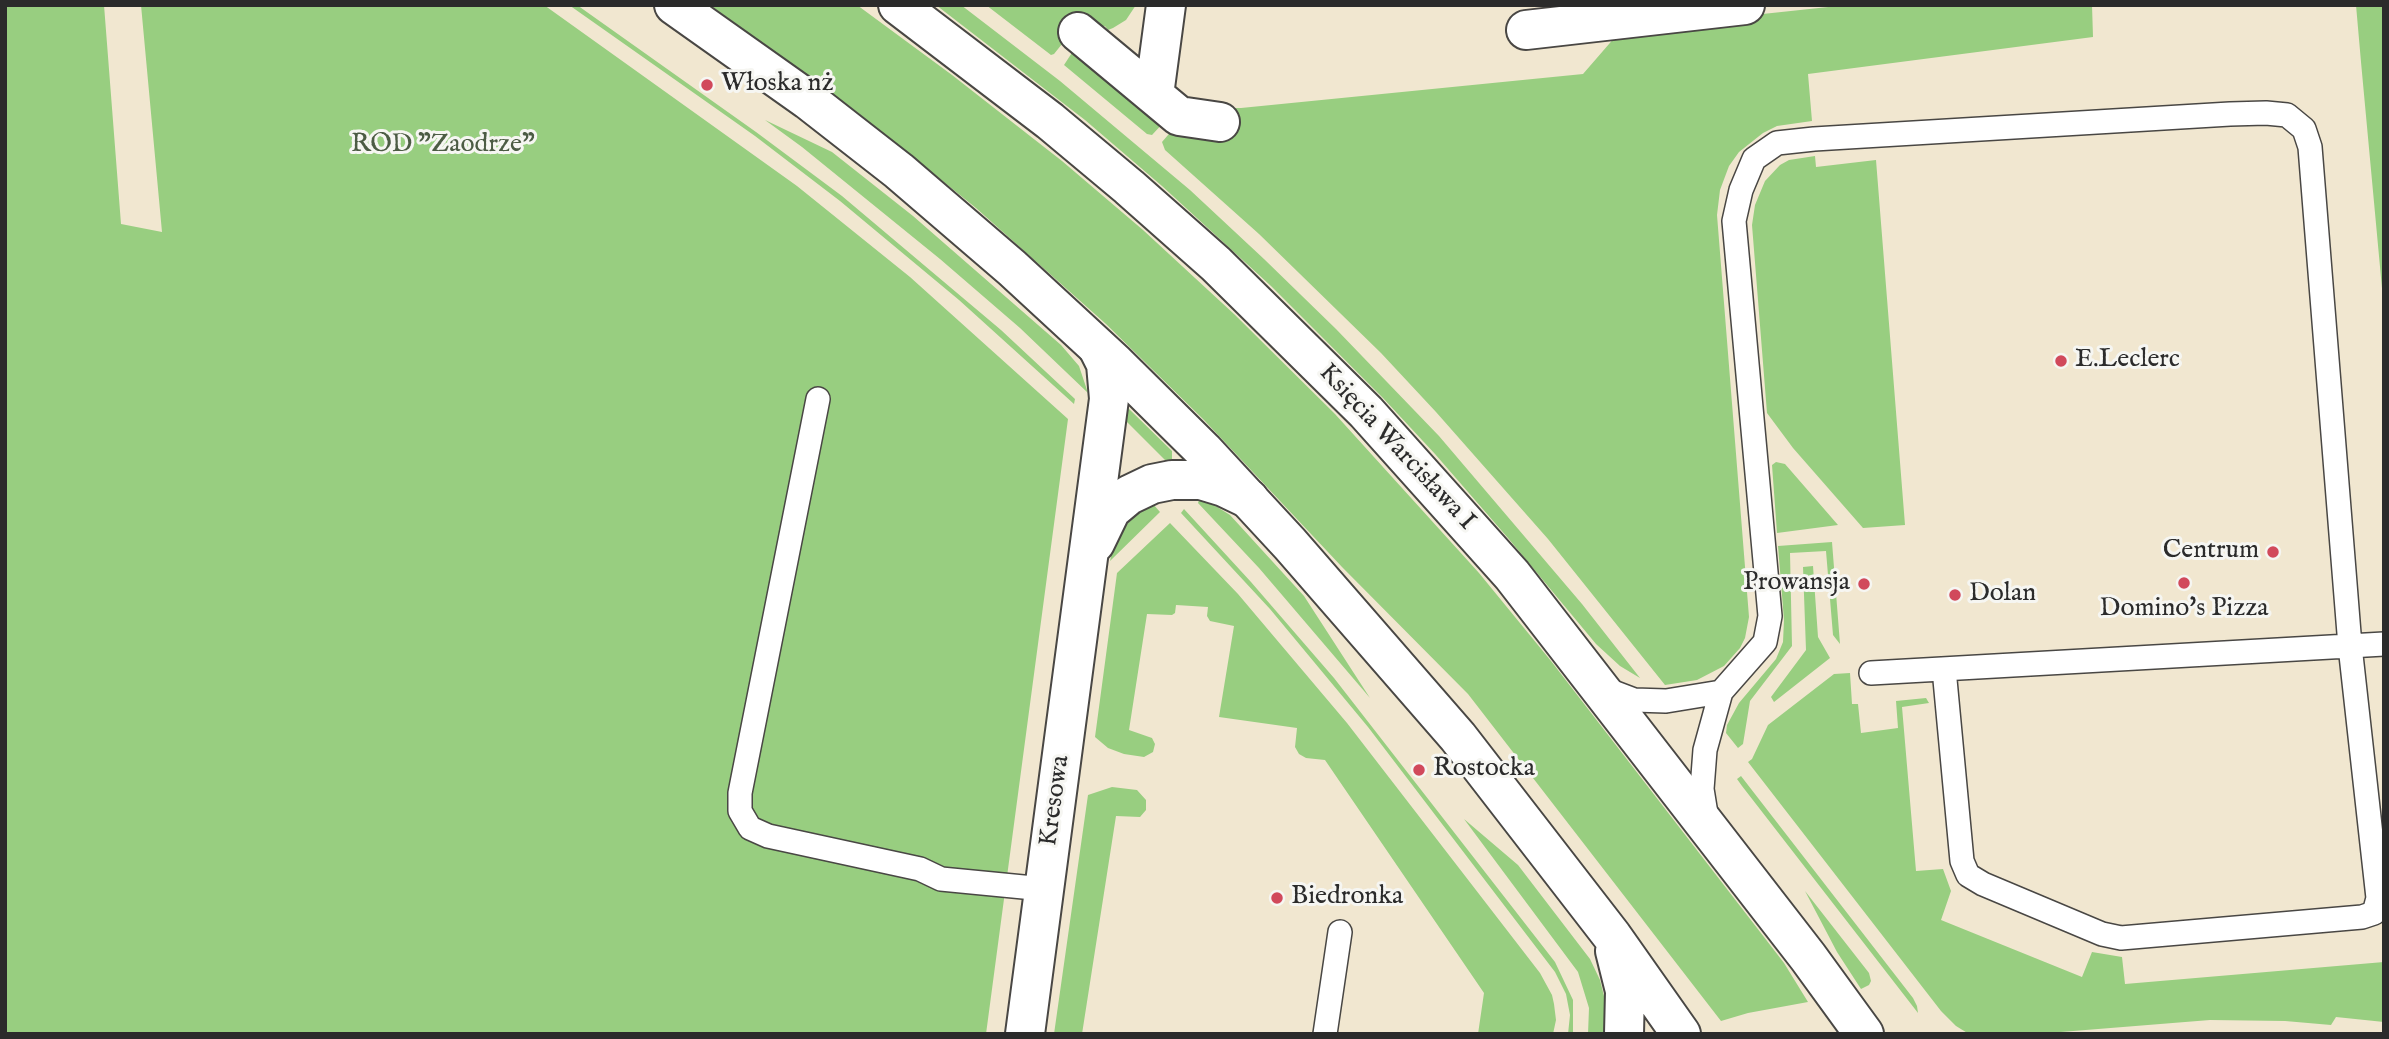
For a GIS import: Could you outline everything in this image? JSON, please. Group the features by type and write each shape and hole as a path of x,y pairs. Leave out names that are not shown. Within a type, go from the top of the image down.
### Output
{"street":[{"path":"674,5 808,100 899,171 1012,268 1203,451 1249,499 1458,737 1612,936 1681,1034"},
{"name":"Księcia Warcisława I","path":"898,5 1050,121 1216,264 1288,333 1433,485 1512,575 1601,688 1864,1034"},
{"path":"1154,95 1166,5"},
{"path":"1526,30 1745,5"},
{"path":"1078,32 1179,116 1220,122"},
{"name":"Kresowa","path":"1025,1034 1109,399 1106,364 1098,348"},
{"name":"Kresowa","path":"1087,568 1099,533 1111,510 1129,495 1147,486 1172,480 1201,480 1249,499"},
{"path":"1612,936 1625,991 1624,1034"},
{"name":"Księcia Warcisława I","path":"1816,968 1829,999 1834,1034"}],"lane":[{"path":"1708,827 1702,789 1704,750 1721,692 1765,642 1770,616 1734,221 1741,190 1754,159 1777,143 1814,139 2266,113 2287,116 2304,129 2309,147 2350,646 2378,898 2374,913 2121,938 2102,934 1968,876 1962,861 1944,669"},
{"path":"818,399 740,793 740,811 750,828 768,836 920,869 941,879 1044,889"},
{"path":"1871,673 2384,644"},
{"path":"1601,688 1634,700 1655,701 1721,692"},
{"path":"1325,1034 1340,932"}],"green space":[{"name":"ROD \"Zaodrze\"","path":"5,5 104,5 121,224 162,232 141,5 544,5 797,186 910,277 1068,419 986,1034 5,1034"},
{"path":"569,5 577,5 842,196 1001,330 1075,399 1074,404 959,300 840,201 755,136"},
{"path":"710,5 857,5 1062,161 1143,230 1234,314 1335,414 1479,573 1551,661 1784,963 1808,1002 1721,1021 1468,694 1342,567 1204,420 1106,324 976,208 857,112"},
{"path":"936,5 961,5 1060,81 1190,190 1264,259 1439,436 1582,604 1640,678 1620,666 1596,644 1435,454 1271,286 1085,120"},
{"path":"986,5 1136,5 1126,20 1108,30 1105,26 1074,29 1051,55"},
{"path":"1847,5 2092,5 2093,37 1808,74 1812,121 1777,126 1763,133 1739,152 1729,166 1720,190 1717,215 1749,617 1740,648 1724,666 1697,680 1665,685 1548,539 1436,412 1381,353 1259,234 1165,150 1162,142 1174,128 1221,108 1583,74 1622,29"},
{"path":"2356,5 2384,5 2384,310 2361,62"},
{"path":"1077,45 1165,121 1152,135 1147,134 1064,65"},
{"path":"765,120 832,152 913,216 1061,345 1079,366 1088,393 1020,328 940,259"},
{"path":"1815,156 1816,167 1876,160 1905,525 1863,528 1793,448 1767,413 1752,225 1755,205 1765,181 1780,165 1789,160"},
{"path":"1127,407 1172,451 1172,461 1166,461 1118,413"},
{"path":"1776,462 1785,464 1838,525 1777,533 1772,465"},
{"path":"1199,500 1230,515 1304,596 1370,698 1259,568 1198,503"},
{"path":"1153,504 1160,512 1110,561 1123,528 1139,512"},
{"path":"1184,509 1334,678 1555,962 1573,1000 1573,1034 1568,1034 1570,1015 1566,994 1555,972 1368,727 1270,609 1181,513"},
{"path":"1170,523 1238,594 1347,723 1540,973 1554,1004 1556,1020 1553,1034 1478,1034 1484,993 1325,760 1306,758 1299,754 1295,747 1297,728 1219,717 1234,626 1210,621 1207,616 1208,607 1176,605 1172,615 1147,614 1129,730 1152,738 1155,744 1153,752 1144,757 1124,754 1108,748 1095,737 1117,573"},
{"path":"1832,542 1840,644 1833,635 1826,551 1790,553 1792,646 1750,701 1743,744 1738,748 1726,733 1727,725 1739,703 1776,659 1783,642 1784,620 1778,546"},
{"path":"1813,566 1818,637 1830,658 1774,702 1771,697 1806,650 1803,567"},
{"path":"1850,673 1852,704 1858,704 1861,733 1898,728 1896,701 1926,698 1929,703 1902,707 1916,871 1943,869 1951,891 1941,920 2082,977 2092,952 2122,957 2125,984 2384,962 2384,1022 2336,1017 2331,1025 2210,1020 2036,1034 1969,1034 1956,1026 1941,1011 1748,762 1768,725 1834,674"},
{"path":"1741,776 1913,998 1918,1013 1742,786 1737,779"},
{"path":"1112,787 1137,790 1146,800 1146,810 1140,817 1116,816 1082,1034 1054,1034 1088,795"},
{"path":"1464,819 1518,865 1590,959 1604,996 1604,1034 1588,1034 1589,1008 1578,972"},
{"path":"1805,891 1869,973 1869,985 1861,989 1837,952"}],"place":[{"name":"Włoska nż","path":"707,85"},
{"name":"E.Leclerc","path":"2061,361"},
{"name":"Centrum","path":"2273,552"},
{"name":"Domino's Pizza","path":"2184,583"},
{"name":"Prowansja","path":"1864,584"},
{"name":"Dolan","path":"1955,595"},
{"name":"Rostocka","path":"1419,770"},
{"name":"Biedronka","path":"1277,898"}]}
